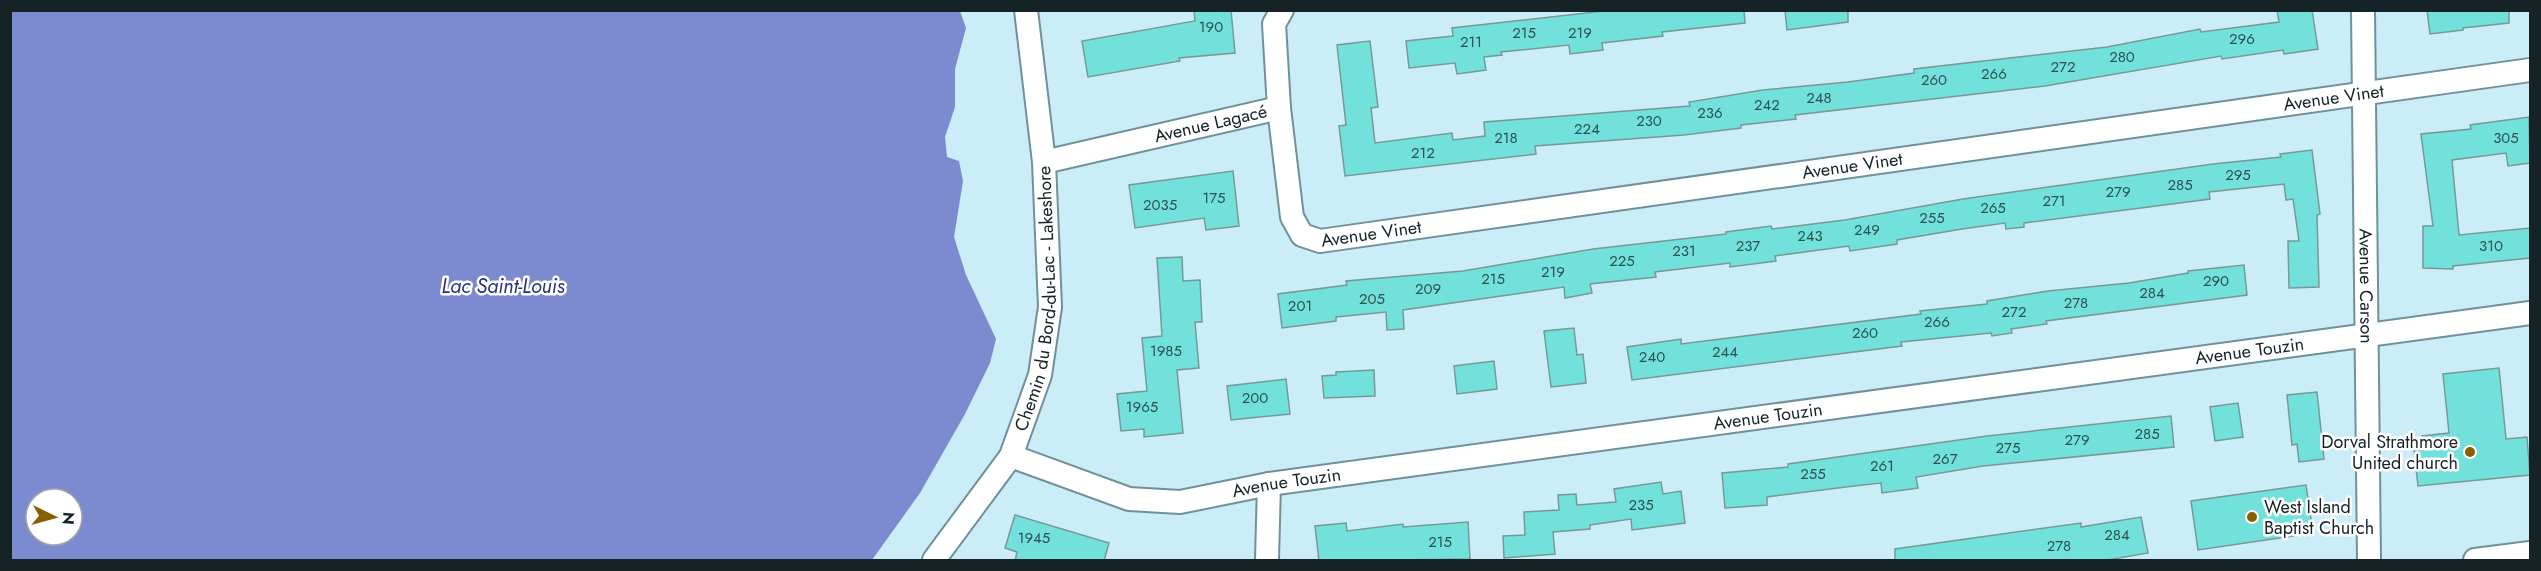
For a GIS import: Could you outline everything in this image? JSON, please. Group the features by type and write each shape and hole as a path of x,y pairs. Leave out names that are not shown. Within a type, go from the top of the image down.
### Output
{"street":[{"name":"Chemin du Bord-du-Lac - Lakeshore","path":"934,561 1011,456 1040,375 1050,307 1044,162 1026,10"},
{"name":"Avenue Lagacé","path":"1044,162 1279,108 1274,24 1282,10"},
{"name":"Avenue Carson","path":"2363,10 2369,561"},
{"name":"Avenue Vinet","path":"1279,108 1292,217 1302,235 1320,241 2530,70"},
{"name":"Avenue Touzin","path":"1011,456 1129,499 1180,502 1269,484 2530,313"},
{"path":"1267,561 1269,484"},
{"path":"2475,561 2530,553"}],"water":[{"name":"Lac Saint-Louis","path":"10,11 960,11 966,28 955,69 955,107 945,137 947,157 959,161 963,181 954,237 966,275 996,339 990,363 965,414 920,493 872,560 11,560"}],"building":[{"path":"1194,10 1231,10 1235,53 1179,58 1180,61 1088,77 1082,41 1195,21"},
{"path":"1613,10 1744,10 1745,23 1662,32 1663,36 1602,43 1603,50 1570,54 1569,45 1501,52 1502,55 1484,57 1486,70 1457,74 1455,63 1409,68 1406,41 1453,36 1452,28"},
{"path":"1785,10 1848,10 1848,22 1787,30"},
{"path":"2277,10 2312,10 2318,49 2284,54 2283,50 2222,59 2221,56 2045,86 1795,115 1796,119 1741,125 1741,128 1684,135 1535,146 1536,154 1345,176 1339,126 1346,125 1337,45 1370,41 1378,107 1371,108 1375,143 1452,133 1453,140 1485,136 1484,122 1690,106 1689,102 1763,90 1848,82 1914,73 1914,69 2107,47 2200,29 2201,32 2279,22"},
{"path":"2427,10 2509,10 2509,23 2430,34"},
{"path":"2529,117 2530,163 2508,166 2506,153 2452,160 2459,235 2530,228 2530,258 2453,266 2453,269 2423,268 2423,226 2433,226 2421,134 2471,129 2470,125"},
{"path":"2312,150 2320,214 2317,215 2319,287 2289,288 2288,241 2299,241 2293,199 2286,200 2284,184 2209,192 2210,199 2024,223 2024,227 2006,229 2005,223 1897,240 1897,244 1850,251 1849,246 1775,256 1776,261 1730,267 1730,263 1655,272 1656,277 1590,284 1592,293 1565,298 1564,287 1403,310 1404,329 1387,330 1386,312 1336,317 1336,321 1282,328 1278,294 1347,285 1346,281 1463,271 1593,249 1726,234 1726,232 1771,226 1772,229 1845,220 1963,199 2213,164 2281,157 2280,154"},
{"path":"1233,171 1239,226 1206,230 1204,218 1135,228 1129,185"},
{"path":"1182,257 1183,281 1200,280 1202,322 1195,322 1199,368 1177,370 1183,433 1144,437 1144,429 1121,431 1117,394 1147,391 1142,338 1162,336 1157,258"},
{"path":"2244,265 2247,295 2046,321 2047,324 2011,329 2012,333 1992,336 1991,333 1901,342 1902,346 1632,380 1627,347 1681,339 1681,344 1921,314 1920,311 1987,304 1987,301 2048,291 2129,283 2188,273 2188,271"},
{"path":"1574,328 1577,355 1583,354 1586,383 1551,387 1544,331"},
{"path":"1494,361 1497,389 1457,394 1454,366"},
{"path":"2499,368 2506,439 2527,437 2530,475 2418,486 2414,450 2423,450 2422,436 2449,433 2443,374"},
{"path":"1374,370 1375,396 1324,398 1322,376 1336,375 1336,372"},
{"path":"1286,379 1290,414 1231,420 1227,386"},
{"path":"2317,392 2324,459 2299,462 2297,444 2292,445 2287,395"},
{"path":"2238,403 2243,437 2215,441 2210,407"},
{"path":"2171,416 2174,447 1983,466 1916,477 1918,488 1882,493 1881,483 1767,497 1767,505 1725,508 1722,473 1788,467 1788,464 1987,436"},
{"path":"1661,482 1663,494 1681,491 1685,523 1632,530 1631,519 1590,525 1590,529 1553,532 1555,554 1504,558 1503,536 1525,535 1524,512 1559,510 1558,495 1576,494 1577,505 1616,502 1614,489"},
{"name":"West Island Baptist Church","path":"2306,485 2313,533 2198,550 2191,501"},
{"path":"1015,515 1109,543 1104,561 1015,561 1017,552 1005,548"},
{"path":"2141,517 2148,553 2102,561 1895,561 1895,549 2081,523 2081,527"},
{"path":"1468,522 1470,559 1319,561 1315,526 1346,523 1347,531 1403,524 1403,527"}],"place":[{"name":"Dorval Strathmore United church","path":"2470,452"},
{"name":"West Island Baptist Church","path":"2252,517"}]}
